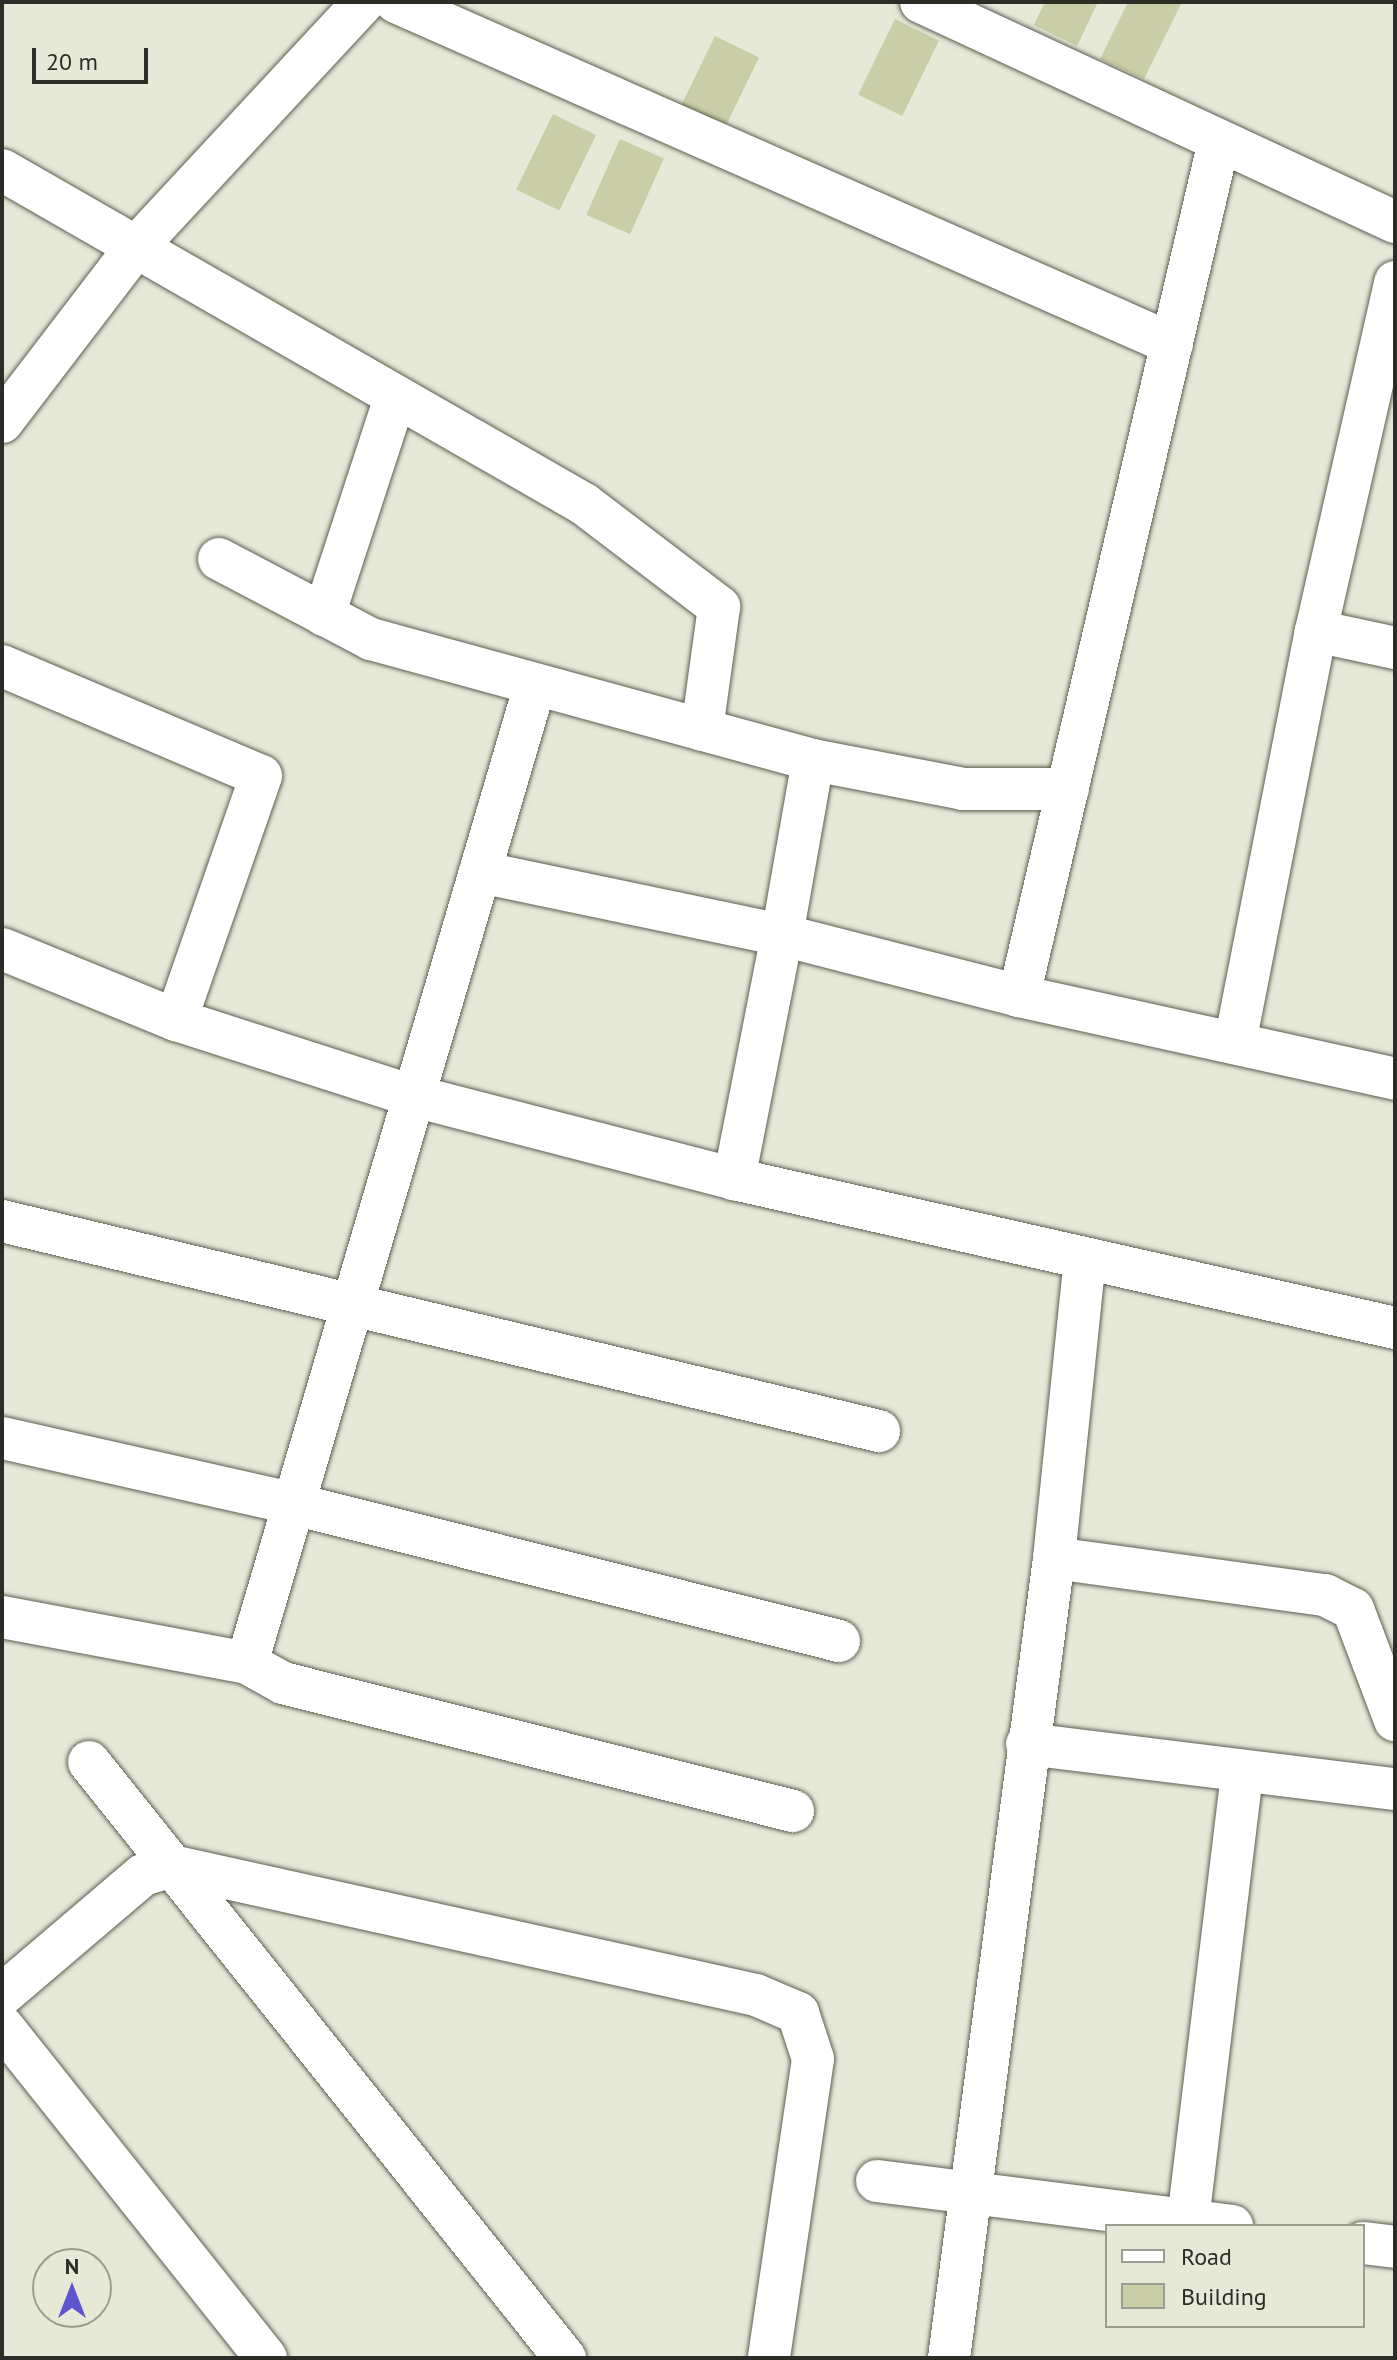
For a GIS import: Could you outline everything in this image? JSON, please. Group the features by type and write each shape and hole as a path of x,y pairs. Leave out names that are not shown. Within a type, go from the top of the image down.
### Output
{"street":[{"path":"2,422 136,247 364,2"},
{"path":"396,2 1172,344"},
{"path":"921,2 1395,222"},
{"path":"1019,996 1219,141"},
{"path":"2,170 584,504 719,607 702,730"},
{"path":"1235,1043 1316,631 1395,282"},
{"path":"324,615 395,398"},
{"path":"219,559 371,639 535,685 813,760 963,789 1068,789"},
{"path":"1316,631 1395,648"},
{"path":"2,666 261,776 176,1020"},
{"path":"247,1663 410,1095 535,685"},
{"path":"734,1179 813,760"},
{"path":"480,872 782,935 1019,996 1395,1079"},
{"path":"2,949 176,1020 410,1095 734,1179 1395,1328"},
{"path":"2,1221 879,1431"},
{"path":"949,2358 1027,1744 1054,1558 1085,1260"},
{"path":"2,1438 294,1504 839,1641"},
{"path":"1054,1558 1325,1595 1353,1609 1395,1720"},
{"path":"2,1617 247,1663 283,1683 793,1811"},
{"path":"1027,1744 1242,1773 1395,1789"},
{"path":"89,1762 565,2358"},
{"path":"1188,2220 1242,1773"},
{"path":"2,1995 143,1875 172,1866 756,1995 798,2013 813,2059 769,2358"},
{"path":"2,2026 266,2358"},
{"path":"877,2181 1217,2224"},
{"path":"1365,2243 1395,2247"}],"building":[{"path":"1045,2 1098,2 1077,46 1034,25"},
{"path":"1128,2 1181,4 1144,79 1100,59"},
{"path":"895,19 939,40 902,116 858,94"},
{"path":"715,36 759,57 722,134 678,112"},
{"path":"553,114 596,135 559,211 516,189"},
{"path":"620,139 664,159 630,234 586,215"}]}
